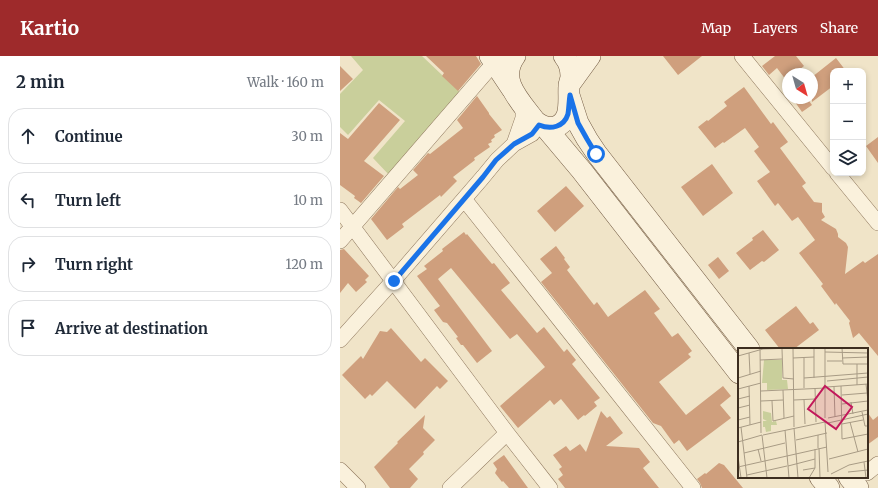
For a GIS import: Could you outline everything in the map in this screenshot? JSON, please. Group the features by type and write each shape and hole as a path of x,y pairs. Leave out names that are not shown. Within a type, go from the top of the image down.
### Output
{"street":[{"path":"514,144 523,118 518,97 509,81 509,71 515,56"},
{"path":"542,126 551,128 557,126 562,123 568,113 571,77 570,68 567,59 564,56"},
{"path":"590,56 569,90 578,123 596,154 748,348"},
{"path":"742,56 830,164"},
{"path":"340,241 492,60 535,121 542,126 582,171 738,371"},
{"path":"340,340 394,281 496,160 514,144 532,134 542,126"},
{"path":"839,176 878,223"},
{"path":"464,199 693,488"},
{"path":"340,210 550,488"},
{"path":"450,488 507,433"},
{"path":"868,472 878,464"},
{"path":"340,470 358,488"},
{"path":"821,478 829,488"}],"green space":[{"path":"351,56 422,56 461,93 391,177 373,158 405,121 379,100 348,135 340,127 340,94 363,70"}],"building":[{"path":"426,56 476,56 481,64 458,91 442,76 444,73"},
{"path":"663,56 702,56 678,75"},
{"path":"775,56 796,56 804,66 802,68 782,68 782,75 777,68 769,75 762,66"},
{"path":"836,58 844,68 830,68 830,88 818,97 818,72"},
{"path":"340,66 353,79 340,91"},
{"path":"744,87 771,124 773,122 788,142 780,148 806,183 802,186 814,202 822,203 822,212 825,217 821,220 836,229 838,237 846,243 848,247 845,274 863,261 865,263 878,254 878,356 859,333 853,338 849,323 850,321 836,303 835,305 821,286 823,284 799,253 815,240 798,217 792,221 778,203 775,206 757,181 770,172 754,151 759,147 745,128 715,148 698,127 727,106 724,102"},
{"path":"477,96 502,130 494,135 495,137 491,140 492,142 488,144 490,147 474,158 475,160 453,177 457,181 441,197 440,195 402,224 404,227 387,240 371,219 398,187 400,189 418,175 413,170 428,153 430,154 463,128 457,120"},
{"path":"379,103 400,120 364,161 384,176 361,203 354,198 355,196 340,185 340,133 348,139"},
{"path":"796,104 811,104 812,105 802,112"},
{"path":"878,137 878,163 866,146"},
{"path":"712,164 733,193 703,216 681,187"},
{"path":"566,186 584,206 555,232 537,211"},
{"path":"763,230 779,250 764,262 762,261 750,270 736,253"},
{"path":"464,232 492,264 494,263 510,283 501,290 537,333 544,327 564,352 567,349 576,360 572,364 600,398 594,402 597,406 585,416 584,415 578,420 561,399 554,405 550,400 518,428 500,406 545,367 517,334 510,339 451,268 438,279 492,351 477,363 463,345 461,345 456,338 458,337 447,323 443,322 434,310 440,306 417,276 427,269 424,266 443,251 442,249"},
{"path":"556,246 570,267 567,270 594,305 597,302 608,317 645,290 660,309 654,313 672,337 678,333 692,351 688,354 691,357 659,382 686,415 723,386 731,396 720,405 731,418 687,451 679,440 674,444 661,426 653,423 541,282 552,273 540,259"},
{"path":"344,249 369,276 365,280 367,282 356,292 348,283 340,293 340,250"},
{"path":"718,257 729,271 719,279 708,265"},
{"path":"796,306 810,324 813,322 819,330 795,348 779,348 765,330"},
{"path":"391,328 421,362 425,358 448,381 440,389 437,386 415,409 387,381 372,396 370,394 365,399 342,375 361,356 363,359 380,331 387,332"},
{"path":"601,411 607,418 610,416 623,433 606,446 639,448 650,462 643,468 659,488 565,488 558,479 563,475 559,469 562,467 553,455 566,446 570,451 580,444 586,452"},
{"path":"868,413 873,420 878,416 878,437 868,444"},
{"path":"425,415 423,428 435,440 409,469 418,479 410,488 390,488 374,467"},
{"path":"504,455 528,488 509,488 495,473 497,469 493,463"},
{"path":"719,463 724,465 743,488 702,488 697,479 705,473 706,474"}],"route":[{"path":"394,281 496,160 514,144 532,134 539,125 551,128 562,123 568,113 570,95 578,123 596,154"}]}
